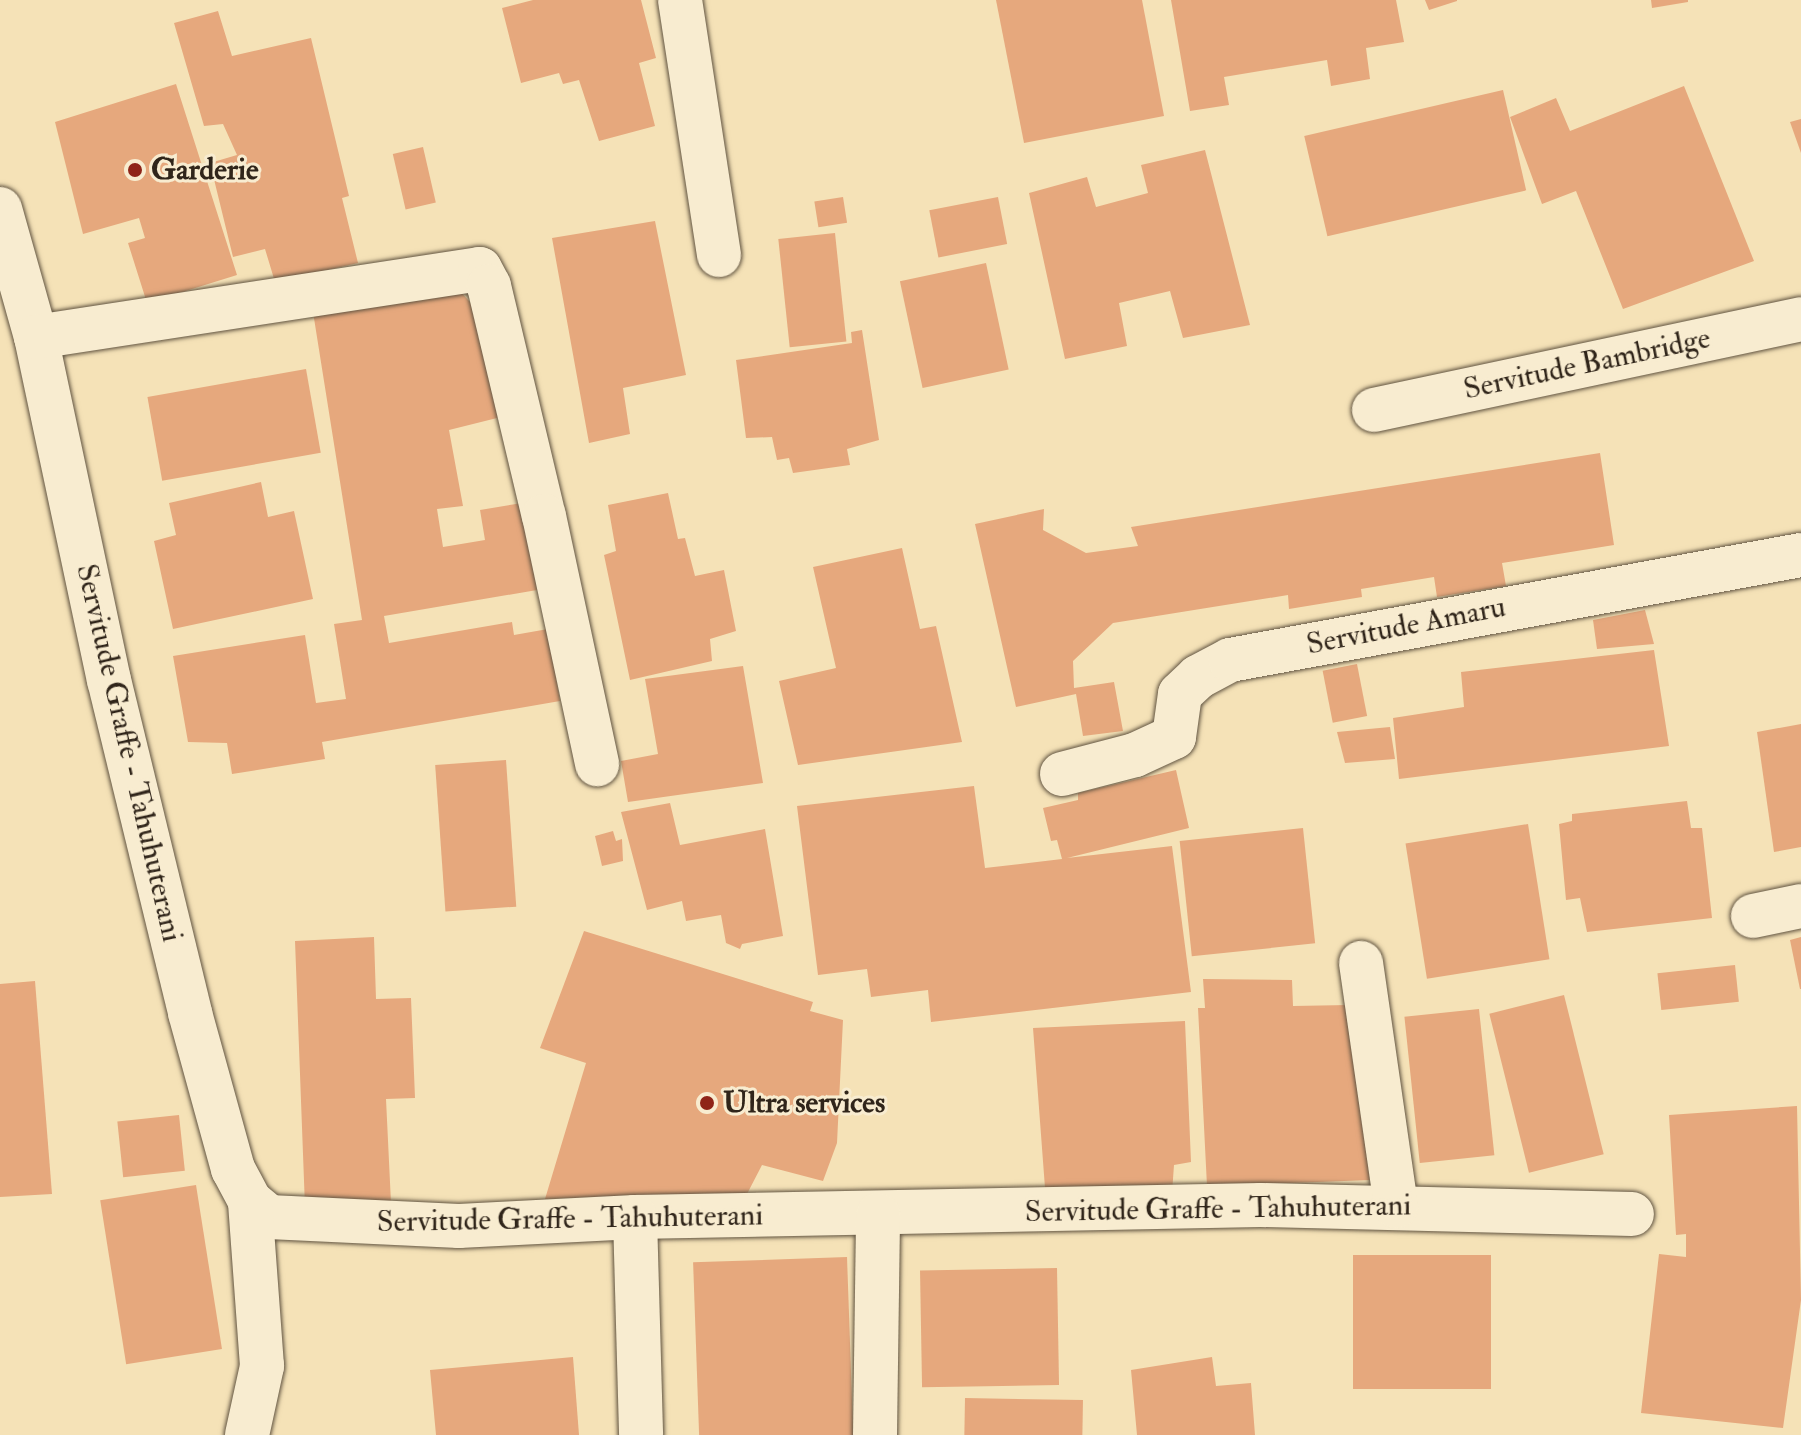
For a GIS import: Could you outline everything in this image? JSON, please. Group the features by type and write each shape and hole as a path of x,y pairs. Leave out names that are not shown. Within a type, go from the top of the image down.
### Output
{"street":[{"path":"680,0 719,255"},
{"name":"Servitude Graffe - Tahuhuterani","path":"0,209 36,337 109,680 186,998 233,1169 250,1201 269,1217 459,1226 635,1217 1396,1206 1632,1214"},
{"path":"36,337 480,269 489,286 597,764"},
{"name":"Servitude Bambridge","path":"1374,410 1801,319"},
{"name":"Servitude Amaru","path":"1062,774 1135,755 1174,737 1180,694 1198,677 1230,660 1801,555"},
{"path":"1753,916 1801,906"},
{"path":"1361,963 1396,1206"},
{"path":"247,1435 262,1366 250,1201"},
{"path":"875,1435 878,1215"},
{"path":"635,1217 641,1435"}],"building":[{"path":"533,0 641,0 656,58 639,63 655,126 599,141 579,80 563,84 559,73 521,83 502,8"},
{"path":"996,0 1142,0 1164,116 1024,143"},
{"path":"1171,0 1396,0 1404,42 1366,48 1370,79 1331,86 1327,60 1224,77 1229,105 1190,111"},
{"path":"1425,0 1457,0 1457,1 1429,10"},
{"path":"1651,0 1688,0 1688,2 1652,8"},
{"path":"218,11 232,56 311,38 349,196 342,198 358,263 275,282 265,249 233,257 210,163 237,155 223,124 204,126 174,23"},
{"name":"Garderie","path":"176,84 237,275 147,303 128,243 145,238 139,218 83,234 55,122"},
{"path":"1684,86 1754,261 1623,309 1576,191 1542,204 1510,117 1556,98 1570,131"},
{"path":"1503,90 1526,190 1327,236 1304,136"},
{"path":"1801,119 1801,153 1790,122"},
{"path":"423,147 436,203 406,210 393,154"},
{"path":"1205,150 1250,325 1183,338 1170,291 1119,303 1127,346 1065,359 1029,193 1087,177 1096,207 1148,193 1141,165"},
{"path":"843,197 847,223 818,227 814,202"},
{"path":"998,197 1007,244 938,257 929,210"},
{"path":"655,221 686,375 623,388 630,434 589,443 552,238"},
{"path":"835,233 846,341 790,347 778,239"},
{"path":"986,263 1009,370 923,388 900,281"},
{"path":"457,288 481,314 505,416 449,430 463,506 437,509 443,547 485,540 480,510 522,503 537,590 384,616 389,643 512,622 514,635 548,629 560,701 322,742 325,759 232,774 227,743 188,742 173,656 305,635 316,703 346,699 334,624 362,620 313,312"},
{"path":"862,330 879,440 847,449 850,465 793,473 789,458 777,460 772,437 746,438 736,360 852,343 851,332"},
{"path":"306,369 321,453 162,481 147,397"},
{"path":"1600,453 1614,545 1502,563 1506,586 1437,597 1434,577 1361,589 1362,597 1289,609 1288,595 1113,623 1073,661 1074,688 1114,682 1123,731 1083,736 1076,694 1016,707 975,524 1044,509 1043,530 1086,553 1138,546 1131,527"},
{"path":"261,482 268,517 294,511 313,599 173,629 154,541 176,535 169,503"},
{"path":"668,493 678,539 685,538 695,576 724,570 736,631 710,639 712,661 630,680 604,555 616,551 608,505"},
{"path":"902,548 920,629 936,626 962,742 798,765 779,681 836,668 813,567"},
{"path":"1645,610 1654,644 1597,649 1593,620"},
{"path":"1654,650 1669,746 1399,779 1393,718 1464,707 1461,672"},
{"path":"1357,664 1367,716 1333,723 1323,671"},
{"path":"743,666 763,783 628,802 621,761 658,754 645,679"},
{"path":"1801,724 1801,847 1774,852 1757,732"},
{"path":"1390,727 1395,759 1345,763 1337,732"},
{"path":"506,760 516,907 445,912 435,765"},
{"path":"1176,770 1189,828 1067,858 1172,846 1191,992 931,1022 928,990 871,997 867,969 818,975 797,806 974,786 985,868 1062,859 1057,840 1051,841 1043,808 1078,800 1078,793"},
{"path":"1687,801 1691,828 1702,828 1712,918 1587,932 1580,898 1566,900 1559,824 1572,821 1572,814"},
{"path":"670,803 680,845 765,829 783,936 742,944 740,949 726,943 721,915 686,921 682,901 647,910 621,812"},
{"path":"1528,824 1549,959 1427,979 1406,843"},
{"path":"1303,828 1315,943 1192,956 1180,841"},
{"path":"613,831 616,841 622,839 623,861 602,866 595,836"},
{"name":"Ultra services","path":"584,931 813,1002 810,1011 843,1020 837,1143 823,1181 762,1165 747,1194 545,1199 586,1063 540,1048"},
{"path":"374,937 376,999 411,998 415,1098 386,1099 391,1203 305,1207 295,941"},
{"path":"1801,937 1801,989 1800,989 1790,940"},
{"path":"1735,965 1739,1002 1661,1010 1657,973"},
{"path":"1203,979 1292,980 1293,1006 1348,1005 1371,1180 1207,1186 1198,1008 1205,1008"},
{"path":"35,981 52,1194 0,1197 0,984"},
{"path":"1564,995 1604,1154 1529,1173 1489,1014"},
{"path":"1479,1009 1494,1155 1420,1163 1404,1017"},
{"path":"1185,1021 1191,1162 1174,1165 1172,1193 1045,1188 1033,1028"},
{"path":"1797,1106 1801,1300 1783,1428 1641,1413 1659,1254 1686,1257 1686,1234 1676,1235 1669,1115"},
{"path":"179,1115 185,1171 123,1177 117,1121"},
{"path":"196,1185 222,1349 126,1364 100,1200"},
{"path":"1353,1255 1491,1255 1491,1389 1353,1389"},
{"path":"847,1257 853,1435 699,1435 693,1262"},
{"path":"1057,1268 1059,1385 922,1387 920,1270"},
{"path":"573,1357 579,1435 436,1435 430,1370"},
{"path":"1212,1357 1216,1386 1251,1383 1255,1435 1137,1435 1131,1370"},
{"path":"965,1398 1083,1400 1082,1435 964,1435"}],"place":[{"name":"Garderie","path":"135,170"},
{"name":"Ultra services","path":"707,1103"}]}
